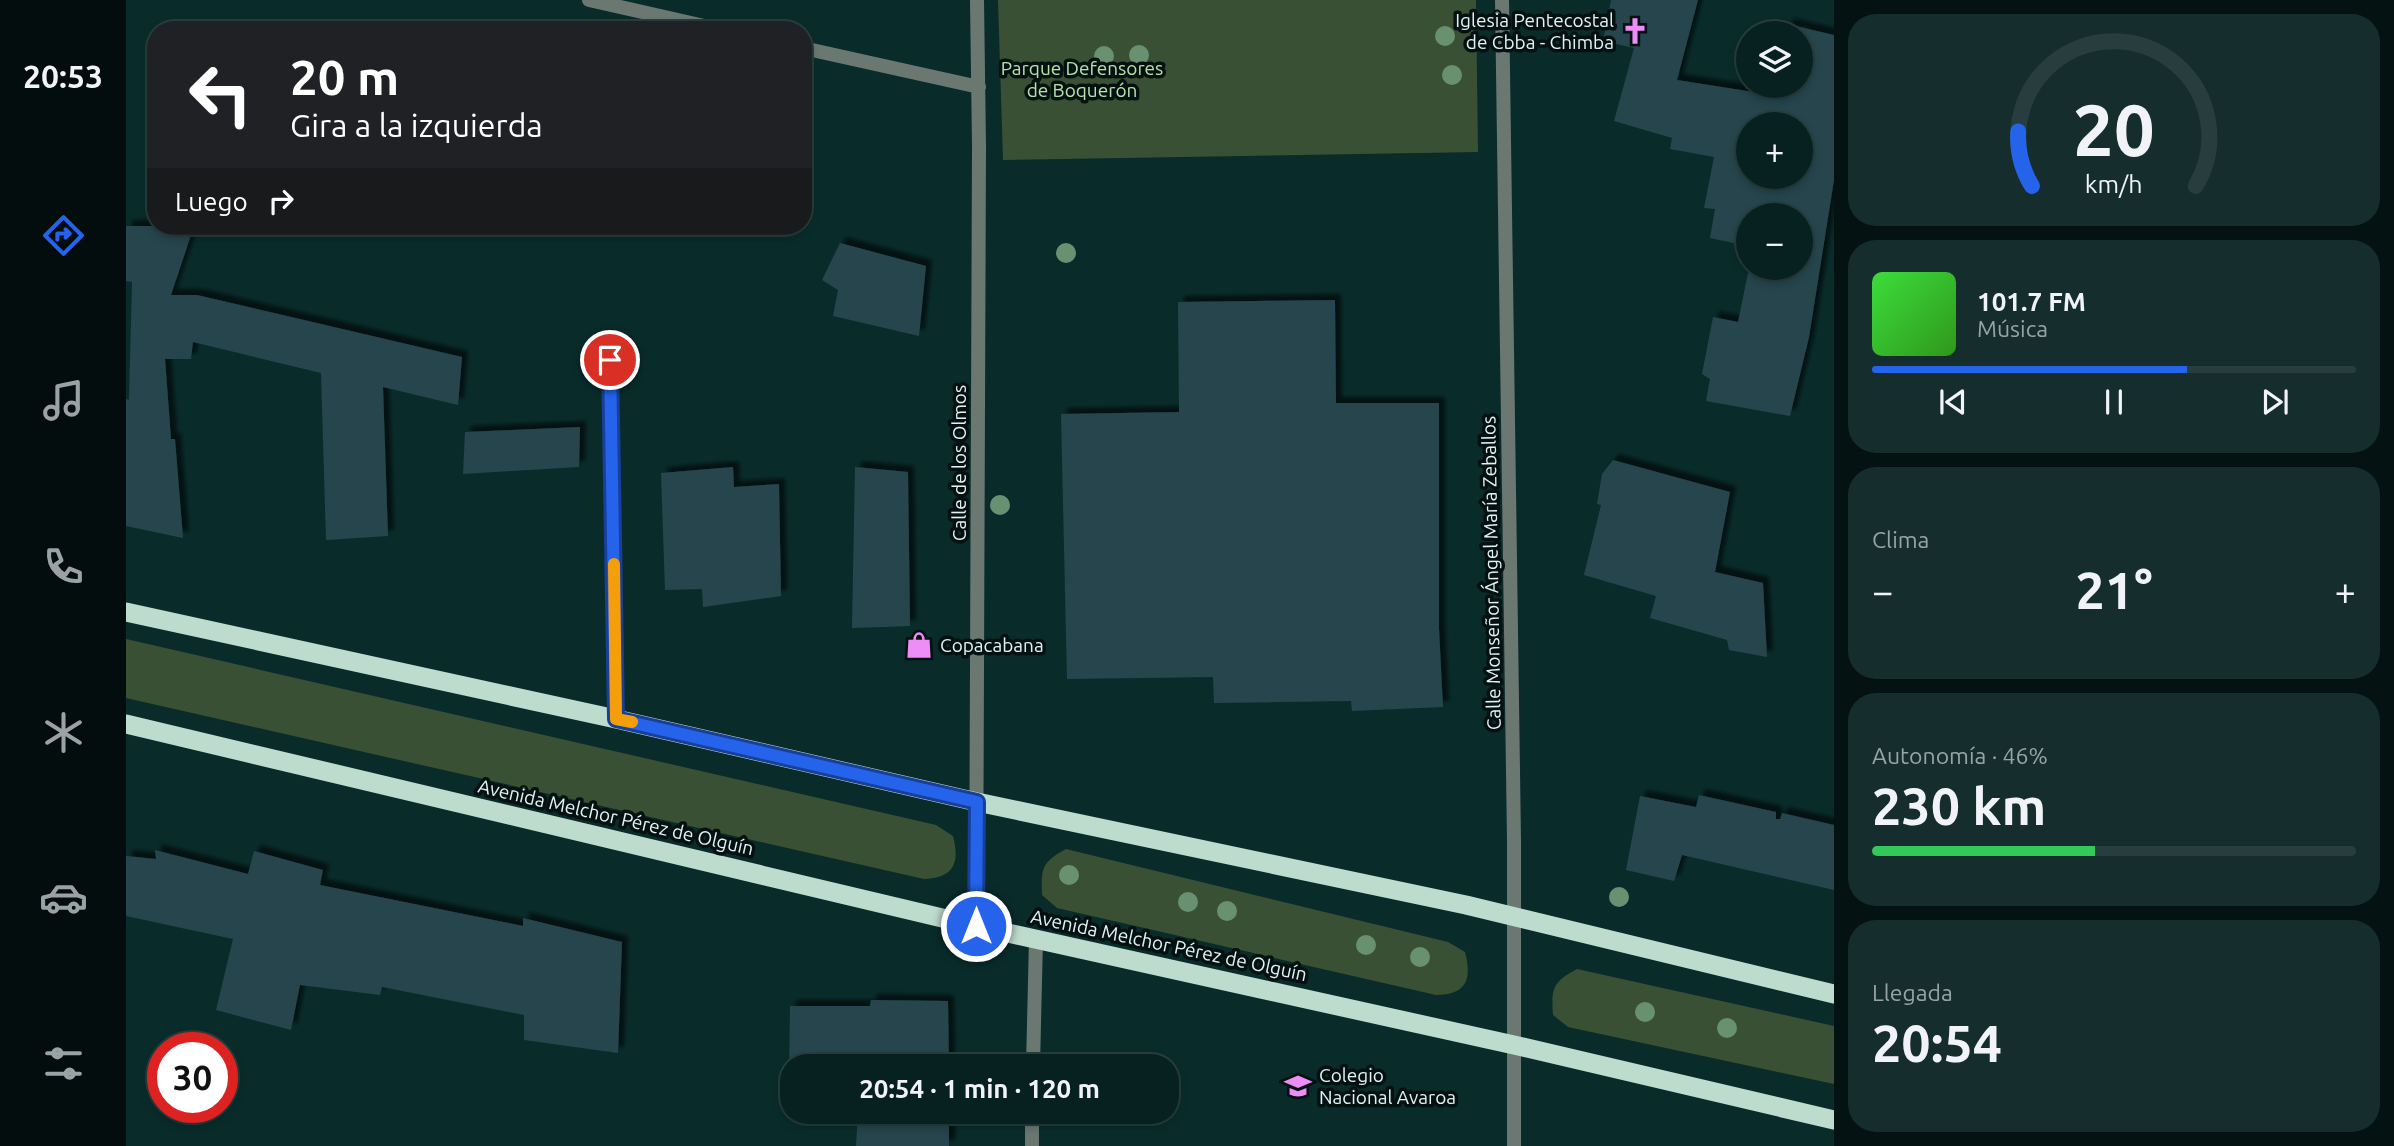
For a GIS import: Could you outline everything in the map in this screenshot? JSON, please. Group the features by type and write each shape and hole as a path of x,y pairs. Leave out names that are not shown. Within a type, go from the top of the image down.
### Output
{"highway":[{"path":"126,612 616,719 977,802 1452,902 1834,994"},
{"name":"Avenida Melchor Pérez de Olguín","path":"126,724 976,926 1514,1045 1834,1120"}],"street":[{"path":"589,0 682,21"},
{"name":"Calle de los Olmos","path":"976,926 977,0"},
{"name":"Calle Monseñor Ángel María Zeballos","path":"1502,0 1514,918 1514,1146"},
{"path":"812,50 979,87"},
{"path":"610,360 616,719"},
{"path":"1033,1054 1036,939"},
{"path":"1032,1124 1032,1146"}],"green space":[{"name":"Parque Defensores de Boquerón","path":"998,0 1476,0 1478,152 1003,160"},
{"path":"126,639 936,825 953,836 955,861 942,876 924,879 126,698"},
{"path":"1066,849 1448,942 1465,952 1468,970 1465,984 1455,992 1436,995 1057,908 1042,895 1042,878 1048,862"},
{"path":"1577,969 1834,1026 1834,1084 1568,1027 1553,1015 1553,992 1558,982"}],"building":[{"path":"1611,0 1698,0 1677,80 1736,89 1736,98 1813,98 1813,30 1834,35 1834,180 1809,337 1790,416 1706,401 1710,379 1702,374 1713,317 1738,322 1747,280 1813,280 1813,203 1736,203 1736,243 1710,238 1715,209 1704,208 1714,157 1670,149 1672,138 1614,121 1634,48 1603,41"},
{"path":"126,226 147,226 147,235 191,235 171,295 197,295 462,357 458,405 383,387 388,536 326,540 321,373 193,342 191,359 165,359 183,538 126,526 126,399 129,400 132,282 126,281"},
{"path":"840,243 926,266 919,336 833,316 838,290 822,280"},
{"path":"1335,300 1336,403 1439,403 1439,629 1443,707 1352,711 1351,701 1214,703 1213,677 1067,679 1061,414 1179,412 1178,302"},
{"path":"580,427 579,467 463,474 465,432"},
{"path":"1613,460 1730,492 1715,572 1763,583 1767,657 1729,650 1727,640 1650,618 1656,596 1584,575 1601,505 1597,504 1602,474"},
{"path":"733,467 734,487 779,484 781,596 703,607 702,589 665,590 661,473"},
{"path":"855,467 908,472 910,626 852,628"},
{"path":"1699,795 1776,812 1776,819 1780,819 1782,813 1834,825 1834,890 1682,855 1674,881 1626,870 1640,796 1696,807"},
{"path":"155,850 248,874 254,851 323,870 320,885 523,926 523,918 622,942 618,1053 524,1040 524,1015 382,987 380,995 300,985 291,1030 216,1010 233,939 126,916 126,856 156,859"},
{"path":"871,1000 948,1001 949,1054 789,1054 790,1006 870,1006"},
{"path":"857,1124 949,1124 949,1146 856,1146"}],"slow traffic":[{"path":"614,564 616,719 632,722"}],"place":[{"name":"Iglesia Pentecostal de Cbba - Chimba","path":"1635,31"},
{"name":"Copacabana","path":"919,645"},
{"name":"Colegio Nacional Avaroa","path":"1298,1086"}],"route":[{"path":"610,360 616,719 977,802 976,926"}]}
